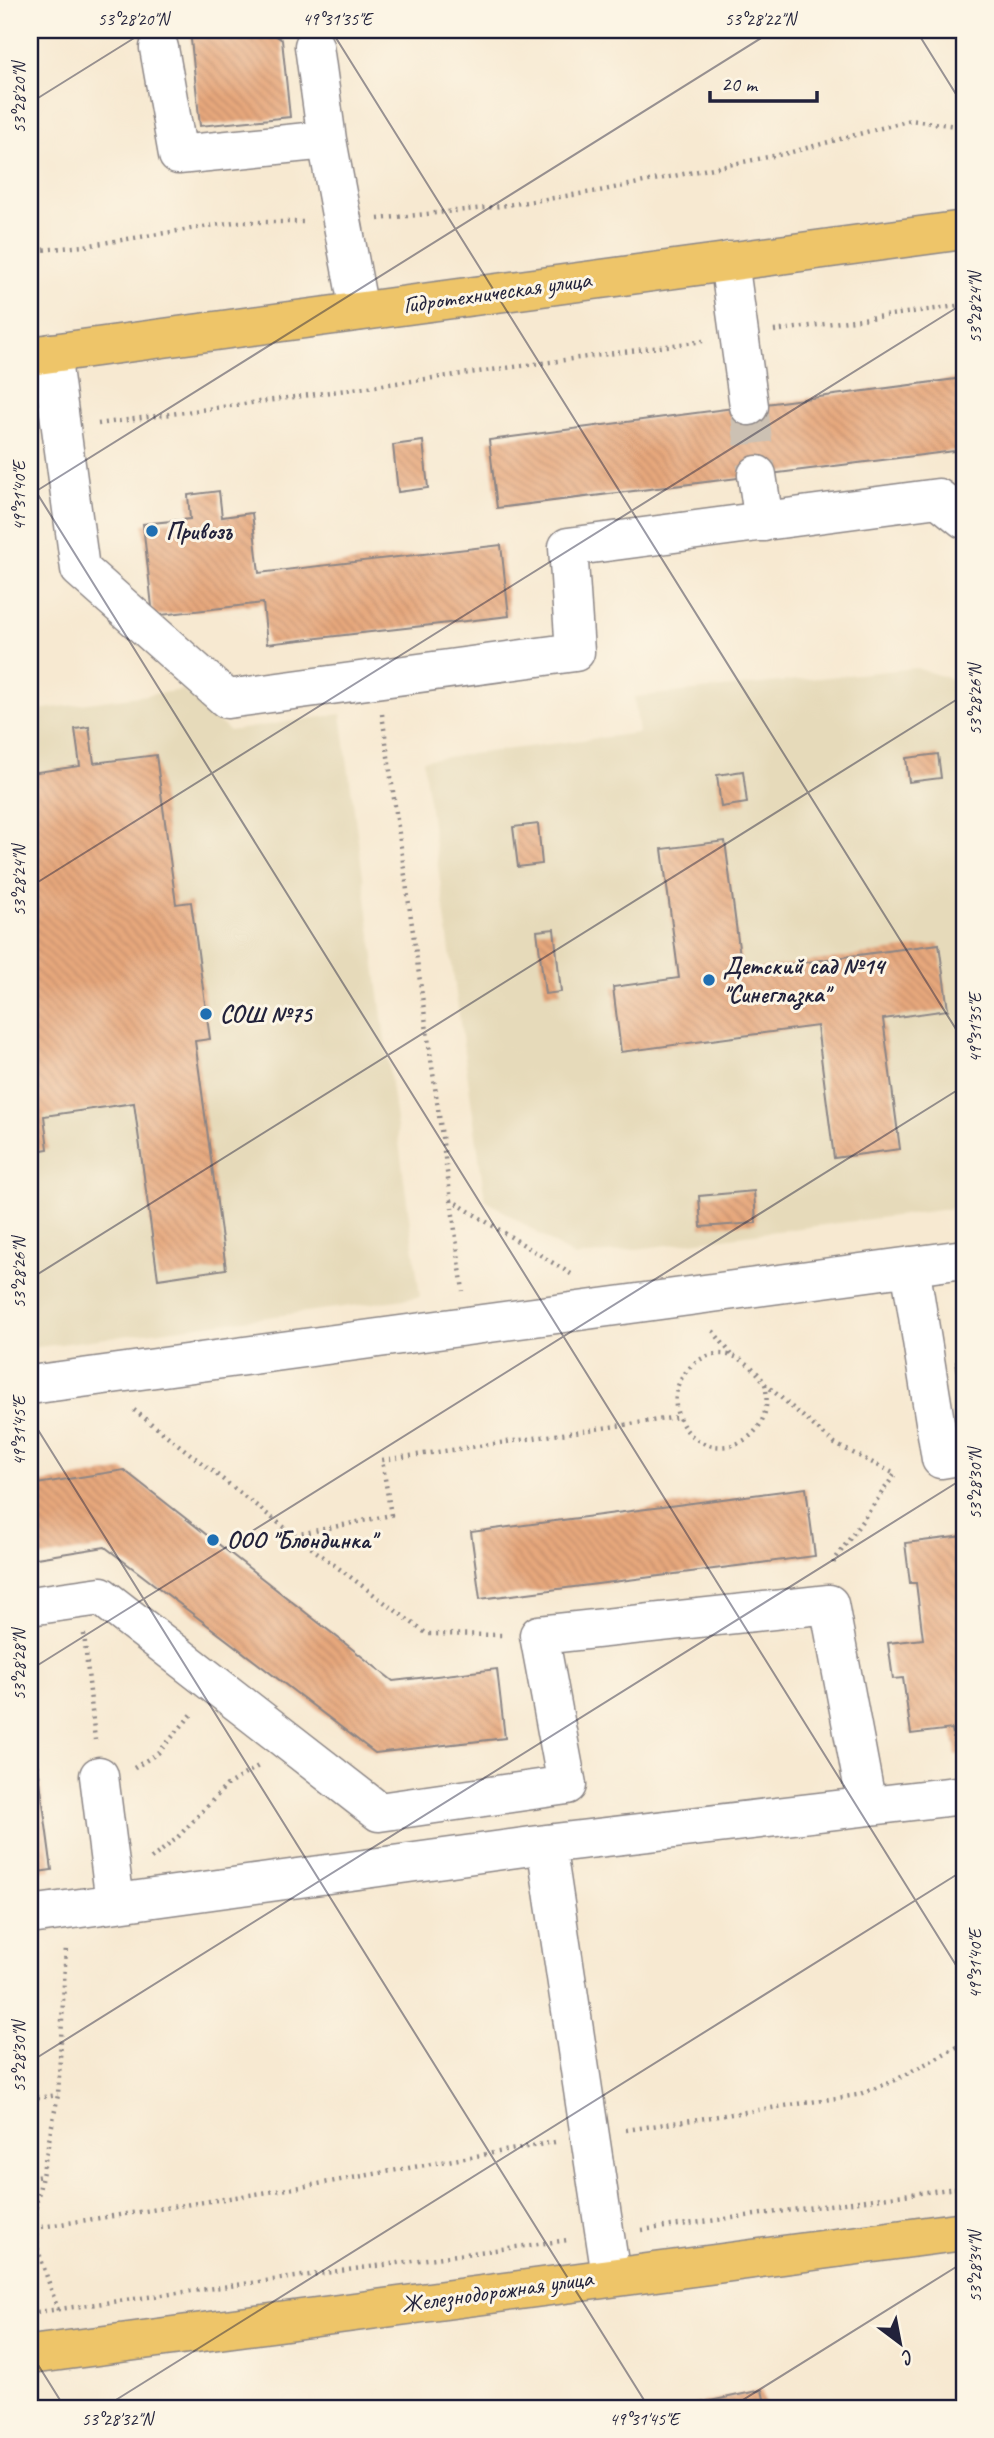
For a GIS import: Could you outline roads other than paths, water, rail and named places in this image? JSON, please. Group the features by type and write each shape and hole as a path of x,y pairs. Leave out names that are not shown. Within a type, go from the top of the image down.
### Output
{"main road":[{"name":"Гидротехническая улица","path":"41,355 964,230"},
{"name":"Железнодорожная улица","path":"30,2355 964,2231"}],"street":[{"path":"314,46 327,140 359,311"},
{"path":"159,48 178,155 327,140"},
{"path":"729,261 749,406"},
{"path":"41,355 62,429 80,569 227,699 575,652 568,547 938,498 964,519"},
{"path":"757,475 764,522"},
{"path":"30,1385 964,1259"},
{"path":"910,1266 942,1458 964,1455"},
{"path":"30,1606 101,1596 379,1812 567,1785"},
{"path":"611,2276 590,2136 563,1842 567,1785 539,1635 829,1604 867,1806"},
{"path":"99,1776 113,1890"},
{"path":"30,1915 68,1910 113,1890 563,1842 964,1795"}],"tunnel":[{"path":"749,406 757,475"}],"place":[{"name":"Привозъ","path":"152,531"},
{"name":"Детский сад №14 \"Синеглазка\"","path":"709,980"},
{"name":"СОШ №75","path":"206,1014"},
{"name":"ООО \"Блондинка\"","path":"213,1540"}]}
